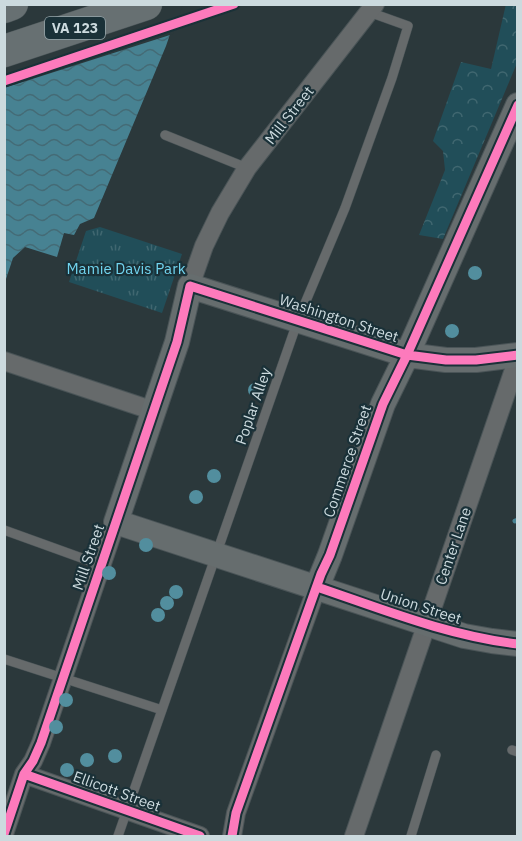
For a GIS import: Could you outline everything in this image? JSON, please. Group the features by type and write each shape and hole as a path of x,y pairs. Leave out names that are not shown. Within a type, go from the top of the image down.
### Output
{"highway":[{"path":"4,7 12,4"},
{"name":"VA 123","path":"4,51 146,4"}],"street":[{"name":"Mill Street","path":"4,834 24,774 37,752 154,411 177,342 190,286 204,246 220,213 247,168 372,8"},
{"name":"Commerce Street","path":"232,837 236,813 383,404 407,356 518,105"},
{"name":"Washington Street","path":"190,286 407,356 446,360 518,356"},
{"name":"Center Lane","path":"354,837 518,356"},
{"path":"4,361 154,411"},
{"name":"Union Street","path":"116,522 464,636 518,644"},
{"name":"Ellicott Street","path":"24,774 200,837"}],"lane":[{"name":"Poplar Alley","path":"118,837 298,320 345,208 392,78 408,26 372,8"},
{"path":"165,135 247,168"},
{"path":"4,530 101,565"},
{"path":"4,659 162,710"},
{"path":"411,837 436,755"}],"green space":[{"path":"506,4 517,5 517,63 443,239 419,235 445,170 443,151 433,141 461,62 491,69"},
{"name":"Mamie Davis Park","path":"100,227 182,254 162,313 69,282 86,231"}],"water":[{"path":"5,5 180,5 166,46 94,218 80,224 74,235 64,233 57,257 25,247 13,258 5,282"}],"pier":[{"path":"183,4 173,34 4,88 5,5"}],"cycle path":[{"path":"4,81 234,4"},
{"path":"232,836 236,813 383,404 518,105"},
{"path":"4,834 24,774 41,743 177,342 190,286 407,355 446,360 476,360 518,355"},
{"path":"317,587 441,628 518,644"},
{"path":"24,774 200,836"}]}
